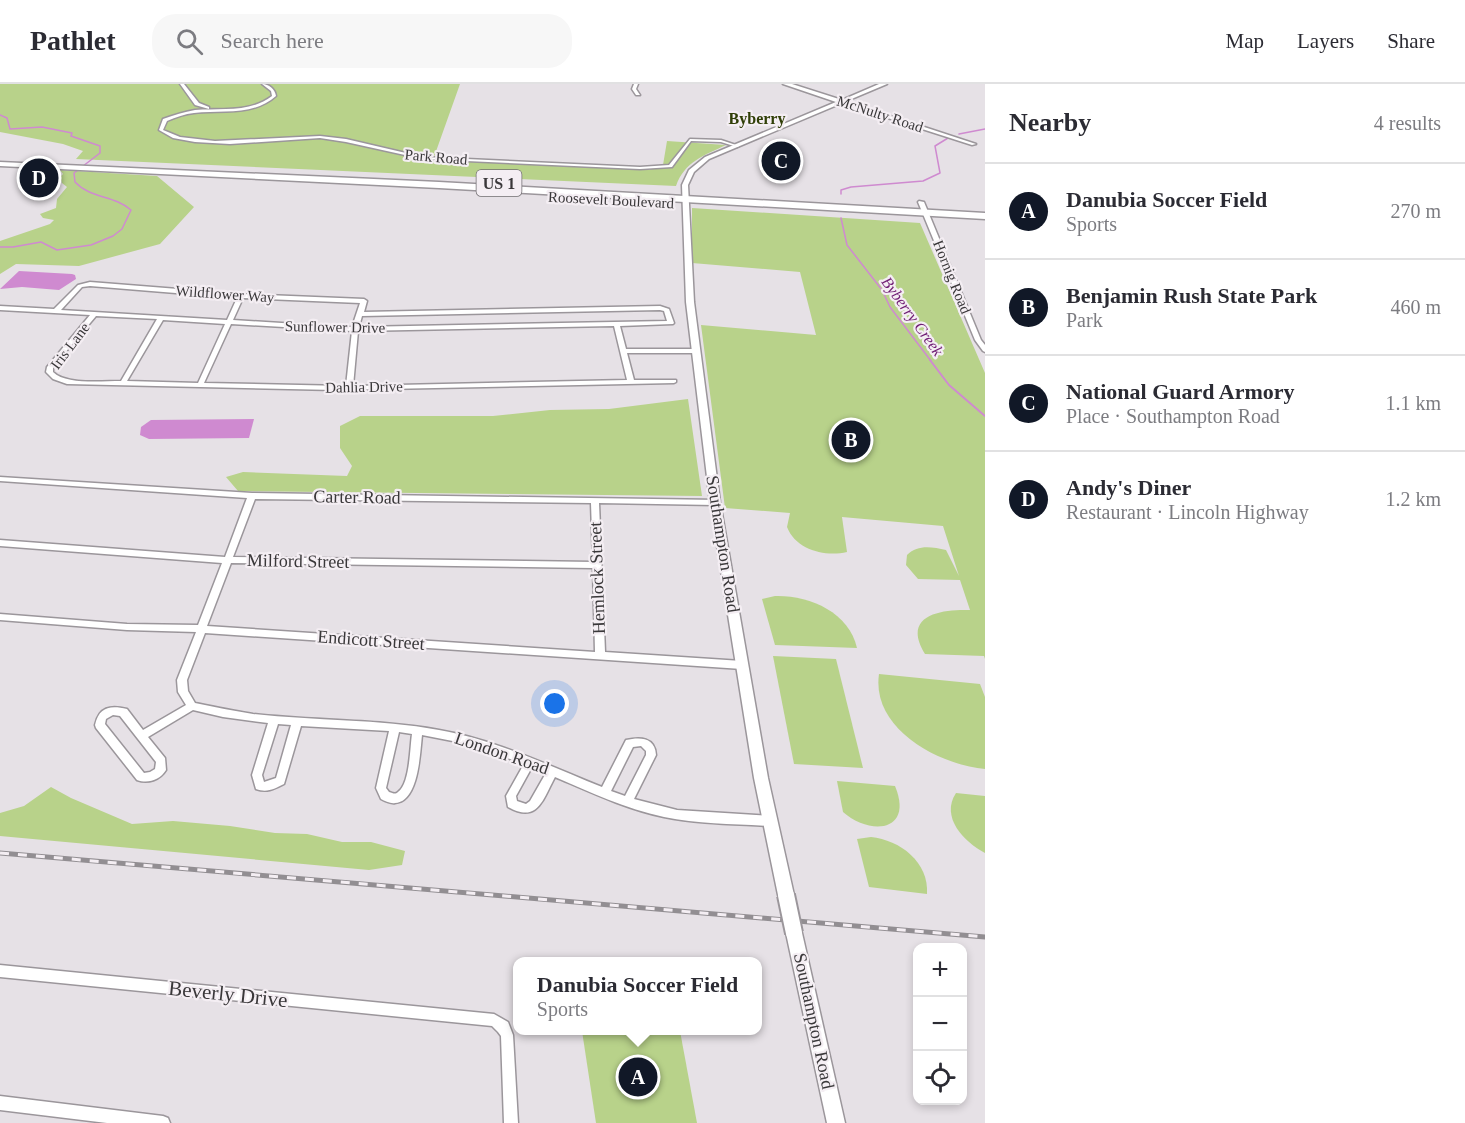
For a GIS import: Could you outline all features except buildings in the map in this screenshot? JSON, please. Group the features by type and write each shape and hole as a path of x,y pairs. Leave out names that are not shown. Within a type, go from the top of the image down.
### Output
{"highway":[{"name":"US 1","path":"0,158 86,166"},
{"name":"US 1","path":"0,164 86,166"},
{"name":"Roosevelt Boulevard","path":"86,166 238,177 683,195 870,199 985,222"},
{"name":"Roosevelt Boulevard","path":"86,166 482,177"},
{"name":"Roosevelt Boulevard","path":"313,174 924,210 985,216"},
{"name":"Roosevelt Boulevard","path":"683,195 885,216 924,210 985,206"},
{"path":"820,204 870,199"},
{"path":"820,204 885,216"},
{"name":"Roosevelt Boulevard","path":"924,210 985,211"}],"street":[{"path":"182,84 197,104 211,109"},
{"path":"188,111 236,110 261,105 274,96 273,91 264,84"},
{"path":"636,84 634,89 638,94"},
{"name":"McNulty Road","path":"786,84 974,144"},
{"path":"683,195 687,177 697,166 737,146 885,84"},
{"path":"188,111 197,104"},
{"name":"Park Road","path":"188,111 165,120 161,130 169,135 205,142 243,143 320,137 357,142 401,155 439,159 654,169 674,163 690,140 721,141 737,146"},
{"name":"Southampton Road","path":"683,195 690,302 715,502 770,821 836,1123"},
{"name":"Hornig Road","path":"924,210 978,340 985,350"},
{"name":"Wildflower Way","path":"56,311 80,286 85,285 241,296 364,301 361,314"},
{"path":"200,385 241,296"},
{"name":"Sunflower Drive","path":"0,308 355,329 671,323 667,310 660,308 361,314"},
{"name":"Iris Lane","path":"55,378 49,372 50,367 94,314"},
{"path":"349,387 355,329 361,314"},
{"path":"123,383 160,319"},
{"path":"617,325 631,381"},
{"path":"625,351 696,351"},
{"name":"Dahlia Drive","path":"55,378 67,382 349,387 674,381"},
{"name":"Carter Road","path":"0,479 252,496 715,502"},
{"path":"142,736 192,706 181,686 252,496"},
{"name":"Hemlock Street","path":"595,500 600,655"},
{"name":"Milford Street","path":"0,543 228,560 597,565"},
{"name":"Endicott Street","path":"0,617 742,665"},
{"name":"London Road","path":"192,706 234,716 417,730 481,743 628,801 661,811 770,821"},
{"path":"111,711 123,712 142,736 161,761 157,773 146,777 137,774 100,726 100,721 111,711"},
{"path":"274,719 257,775 261,786 267,788 280,781 297,721"},
{"path":"395,729 381,788 385,796 395,799 405,795 409,788 417,730"},
{"path":"605,792 630,744 643,742 651,750 651,755 628,801"},
{"path":"530,762 511,796 512,804 519,808 526,810 531,807 553,771"},
{"name":"Beverly Drive","path":"0,971 494,1020 503,1027 507,1035 512,1123"},
{"path":"0,1103 163,1123"}],"green space":[{"path":"0,84 460,84 434,157 649,170 663,165 667,141 726,145 690,165 676,186 76,159 83,151 63,144 0,132"},
{"path":"60,170 157,176 194,207 160,244 79,266 16,264 0,274 0,241 50,224 54,220 43,218 40,214 56,208 57,199 67,187 62,183 60,177 63,174"},
{"path":"692,208 920,223 985,373 985,659 984,656 925,654 919,641 918,631 921,623 928,617 947,611 970,610 960,580 918,579 906,565 907,555 916,549 925,547 946,550 959,576 943,526 842,517 847,552 830,553 812,550 791,535 787,527 790,513 725,508 701,325 816,335 800,272 692,263"},
{"path":"688,399 702,496 238,491 226,477 243,472 347,476 352,466 340,448 340,426 360,416 493,416 550,410 609,409"},
{"path":"775,596 801,599 826,608 846,625 853,635 857,648 775,645 762,599"},
{"path":"773,656 836,659 863,768 794,764"},
{"path":"879,674 980,684 985,697 985,769 948,760 912,741 897,727 886,711 879,694"},
{"path":"837,781 895,786 899,813 894,821 886,825 865,825 854,820 843,812"},
{"path":"51,787 132,824 173,821 230,826 275,833 307,834 342,842 371,842 405,851 402,865 369,870 0,836 0,813 24,806"},
{"path":"956,793 985,796 985,853 962,836 953,820 952,802"},
{"path":"871,837 892,843 911,855 923,872 927,894 869,887 857,839"},
{"path":"583,1035 681,1035 697,1123 596,1123"}],"shaded area":[{"path":"19,271 72,274 76,279 59,290 22,287 0,289"},
{"path":"254,419 249,438 149,439 140,435 141,427 151,420"}],"waterway":[{"path":"0,115 7,118 10,129 42,127 72,133 71,136 100,146 100,153 74,173 75,182 88,191 131,210 122,229 113,236 91,245 57,250 41,242 0,247"},
{"name":"Byberry Creek","path":"959,134 985,129"},
{"name":"Byberry Creek","path":"841,194 841,190 851,187 923,181 940,173 935,146 948,138"},
{"name":"Byberry Creek","path":"841,218 847,245 882,290 890,307 931,361"},
{"name":"Byberry Creek","path":"930,360 949,385 985,416"}],"railway":[{"path":"0,853 985,937"}],"place":[{"name":"National Guard Armory","path":"781,161"},
{"name":"Andy's Diner","path":"39,178"},
{"name":"Benjamin Rush State Park","path":"851,440"},
{"name":"Danubia Soccer Field","path":"638,1077"}],"district":[{"name":"Byberry","path":"757,118"}]}
